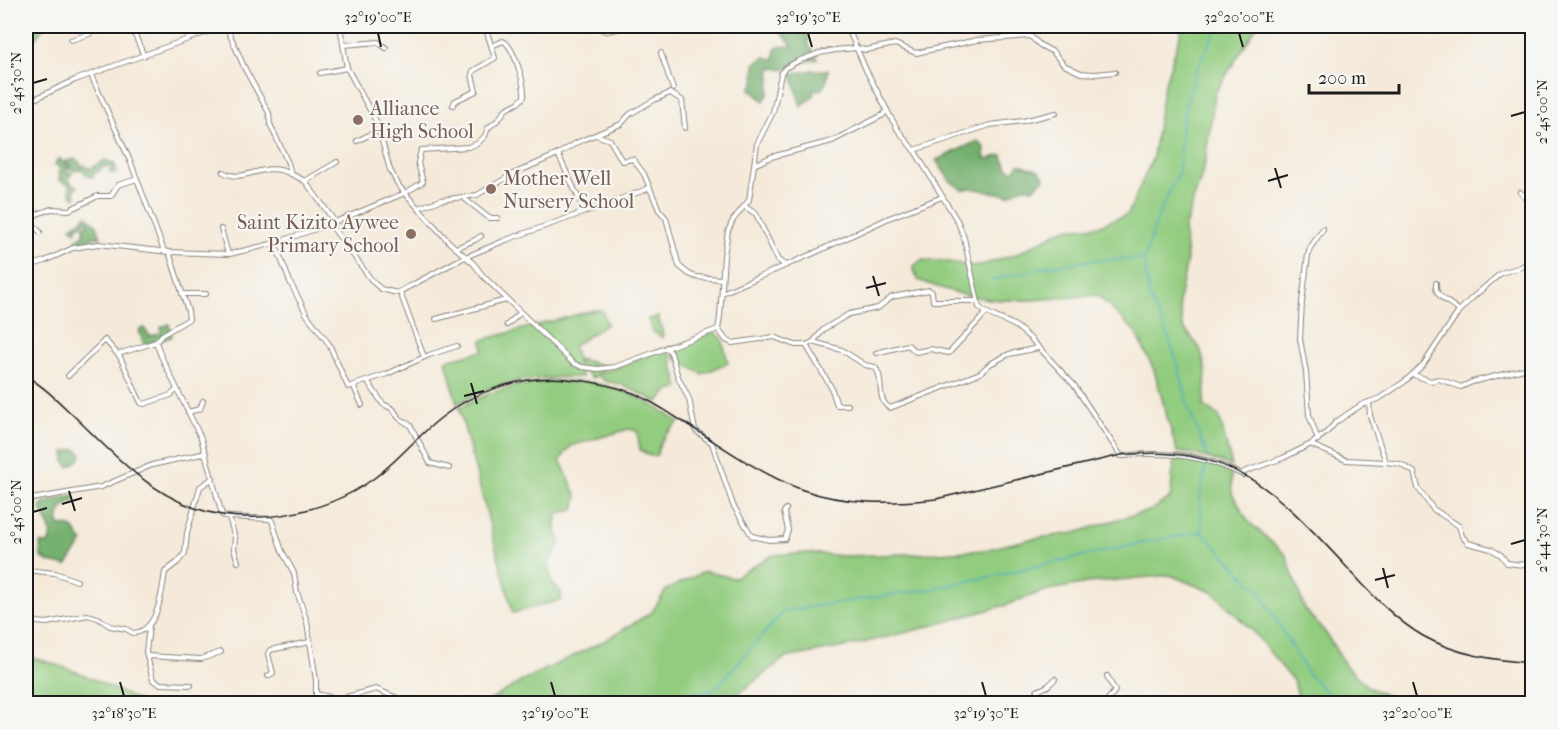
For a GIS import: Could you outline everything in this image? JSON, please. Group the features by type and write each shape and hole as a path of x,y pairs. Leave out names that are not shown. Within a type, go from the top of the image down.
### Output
{"street":[{"path":"71,40 103,26"},
{"path":"131,26 144,56"},
{"path":"193,26 196,35"},
{"path":"26,104 91,75 225,26 269,113 270,124 291,174"},
{"path":"340,26 347,68 373,115 390,170 405,193 456,248 555,347 580,366 598,369 611,368 718,329"},
{"path":"453,105 459,99 476,91 472,72 495,58 485,26"},
{"path":"600,26 607,31 632,26"},
{"path":"847,26 876,92 958,222 964,238 979,307 986,313 1009,322 1026,335 1074,385 1121,456 1159,453 1188,456 1221,465 1243,475 1244,472 1283,458 1318,440 1336,422 1380,398 1414,375 1431,354 1459,311 1501,273 1521,267 1533,260"},
{"path":"977,301 933,301 932,292 929,290 903,294 890,298 878,308 849,314 824,328 813,342 806,345 795,345 774,337 732,343 726,340 718,329 722,279 730,227 751,193 757,144 773,112 782,72 798,61 820,52 856,48 863,50 895,44 916,53 977,40 1030,36 1053,52 1064,65 1081,73 1115,72"},
{"path":"26,267 73,248 89,245 108,244 167,252 228,254 275,243 405,193 423,182 418,163 422,150 468,147 477,144 506,109 524,97 523,79 510,45 503,41 492,46"},
{"path":"344,45 378,42 386,48"},
{"path":"661,53 673,89"},
{"path":"320,73 347,68"},
{"path":"91,75 167,252 189,319 162,335 156,342 118,354"},
{"path":"418,208 441,200 477,195 513,174 595,134 621,124 634,111 672,93 682,99 685,128"},
{"path":"755,164 771,157 832,141 882,115 887,110"},
{"path":"914,150 990,125 1023,121 1056,113"},
{"path":"357,141 379,130"},
{"path":"595,134 610,140 622,160 634,160 644,174 659,210 666,218 679,266 688,274 722,279"},
{"path":"558,154 585,212"},
{"path":"305,181 337,162"},
{"path":"223,172 235,176 272,168 305,181 373,282 384,290 400,292 466,257 506,240 650,188"},
{"path":"40,231 26,217 51,209 69,210 98,196 109,196 115,193 118,185 137,179"},
{"path":"1520,192 1526,198 1529,211 1533,213"},
{"path":"722,293 889,218 942,197"},
{"path":"464,198 489,218 498,218"},
{"path":"744,206 756,214 778,260 786,266"},
{"path":"221,229 228,254"},
{"path":"1318,440 1310,415 1300,339 1308,255 1323,229"},
{"path":"456,248 481,236"},
{"path":"275,243 290,282 311,323 329,344 347,385 350,387 457,346"},
{"path":"1436,283 1439,296 1451,302 1459,311"},
{"path":"400,292 424,357"},
{"path":"182,294 206,294"},
{"path":"436,319 507,299"},
{"path":"507,325 520,313"},
{"path":"876,353 898,349 906,345 916,352 930,349 949,353 986,313"},
{"path":"68,376 104,340 118,354 141,403 171,395 177,389"},
{"path":"156,342 206,453 222,515 271,519 282,551 294,573 297,592 307,622 316,680 316,704"},
{"path":"813,342 842,350 865,365 874,366 880,375 879,385 884,403 890,408 981,374 990,364 1009,354 1038,348"},
{"path":"806,345 831,387 837,405 848,405"},
{"path":"665,347 671,353 678,377 689,399 695,430 712,443 733,505 752,536 769,540 785,539 788,534 786,508"},
{"path":"1414,375 1461,387 1472,382 1533,367"},
{"path":"368,382 382,404 393,409 399,418 410,425 430,463 449,468"},
{"path":"354,387 362,405"},
{"path":"171,395 180,397"},
{"path":"188,412 200,409 203,401"},
{"path":"1369,402 1370,416 1386,462"},
{"path":"1311,444 1346,460 1400,464 1414,472 1418,488 1433,509 1458,526 1468,543 1491,549 1509,564 1523,565 1533,557"},
{"path":"26,500 101,487 152,465 206,453"},
{"path":"190,685 155,682 151,677 146,652 149,626 158,605 165,572 185,553 200,487 213,478"},
{"path":"228,517 235,538 234,549 238,562"},
{"path":"26,570 55,573 77,581"},
{"path":"26,621 47,623 83,614 133,633 143,632 149,626"},
{"path":"268,676 273,673 268,654 270,650 310,642"},
{"path":"147,656 201,659 221,652"},
{"path":"1104,704 1115,691 1107,676"},
{"path":"1039,704 1037,691 1048,686 1055,679"},
{"path":"316,694 339,699 376,689 397,698"}],"green space":[{"path":"26,26 45,26 35,39 26,43"},
{"path":"779,26 803,26 809,38 808,44 818,59 794,64 784,70 771,67 769,93 764,101 750,89 754,83 755,63 764,57 774,59 776,47 793,46 778,29"},
{"path":"1183,26 1257,26 1215,93 1204,168 1184,229 1187,259 1179,301 1183,327 1200,348 1206,370 1204,406 1219,416 1232,466 1194,454 1177,452 1154,370 1135,331 1097,295 1021,300 976,297 918,280 913,267 921,260 944,261 975,267 1017,254 1063,229 1098,226 1128,214 1153,157 1163,89"},
{"path":"828,70 827,80 822,90 813,89 814,95 801,107 792,74"},
{"path":"978,141 985,148 984,157 988,159 1002,155 1007,168 1014,171 1019,164 1038,170 1045,178 1033,189 1023,187 1008,195 970,188 963,190 950,181 936,160"},
{"path":"58,159 65,163 65,168 67,164 74,166 65,161 76,159 80,162 80,170 73,171 70,167 67,171 68,174 70,172 72,174 68,178 72,184 78,186 75,190 76,198 71,195 69,184 59,180 62,178 59,174 61,169 55,164"},
{"path":"105,160 115,164 117,173 109,173 110,166 101,168 99,172 95,172 93,177 89,177 80,167 84,165 90,169"},
{"path":"86,215 97,225 101,238 94,237 77,243 76,240 84,235 84,224 89,225 86,220 77,226 77,232 71,227"},
{"path":"594,310 602,310 607,324 573,346 582,377 532,379 503,384 473,395 457,404 446,360 483,351 482,340"},
{"path":"658,317 662,338 652,332 648,319"},
{"path":"169,324 172,337 144,345 139,330 144,328 150,336 161,333 161,327"},
{"path":"714,332 722,338 728,363 702,374 676,359 671,348"},
{"path":"664,348 670,354 679,388 667,392 658,402 620,384 605,381 597,375 592,378 584,371 578,359 605,366 599,373"},
{"path":"551,381 594,383 617,389 649,403 679,422 662,440 657,455 650,456 640,450 637,431 629,429 571,446 560,460 577,496 574,510 557,513 556,532 561,543 549,562 552,583 561,592 561,600 513,613 459,408 503,389"},
{"path":"76,449 82,454 79,460 69,467 65,462 65,452"},
{"path":"1176,456 1193,458 1231,471 1232,493 1248,521 1286,555 1305,610 1325,632 1345,665 1368,687 1401,703 1300,703 1294,682 1256,635 1214,593 1170,575 1087,583 1044,591 1006,605 916,630 850,646 785,658 726,703 484,704 524,680 606,640 652,612 666,590 705,571 733,578 773,555 808,553 843,556 984,550 1030,539 1075,533 1150,511 1171,497"},
{"path":"73,495 76,500 67,504 59,514 60,527 64,525 73,528 83,542 66,566 49,562 41,557 40,543 48,544 50,534 40,507 45,503"},
{"path":"26,657 55,664 142,703 26,703"}],"waterway":[{"path":"1208,457 1189,410 1168,335 1149,296 1144,259 1159,214 1179,172 1182,120 1196,70 1218,26"},
{"path":"992,280 1045,267 1094,260 1142,259"},
{"path":"1206,464 1200,498 1202,532 1260,592 1308,674 1339,704"},
{"path":"688,704 695,692 713,691 784,611 938,588 1202,532"},
{"path":"26,695 45,694 81,704"}],"railway":[{"path":"26,376 53,396 132,470 161,492 195,508 240,517 287,514 333,501 373,479 455,407 501,386 534,379 550,378 592,382 633,393 771,476 819,495 852,501 903,502 936,499 1121,455 1162,453 1197,457 1227,467 1254,481 1280,500 1304,522 1370,593 1404,623 1423,636 1449,648 1476,656 1532,663"}],"place":[{"name":"Alliance High School","path":"358,120"},
{"name":"Mother Well Nursery School","path":"491,189"},
{"name":"Saint Kizito Aywee Primary School","path":"411,234"}]}
